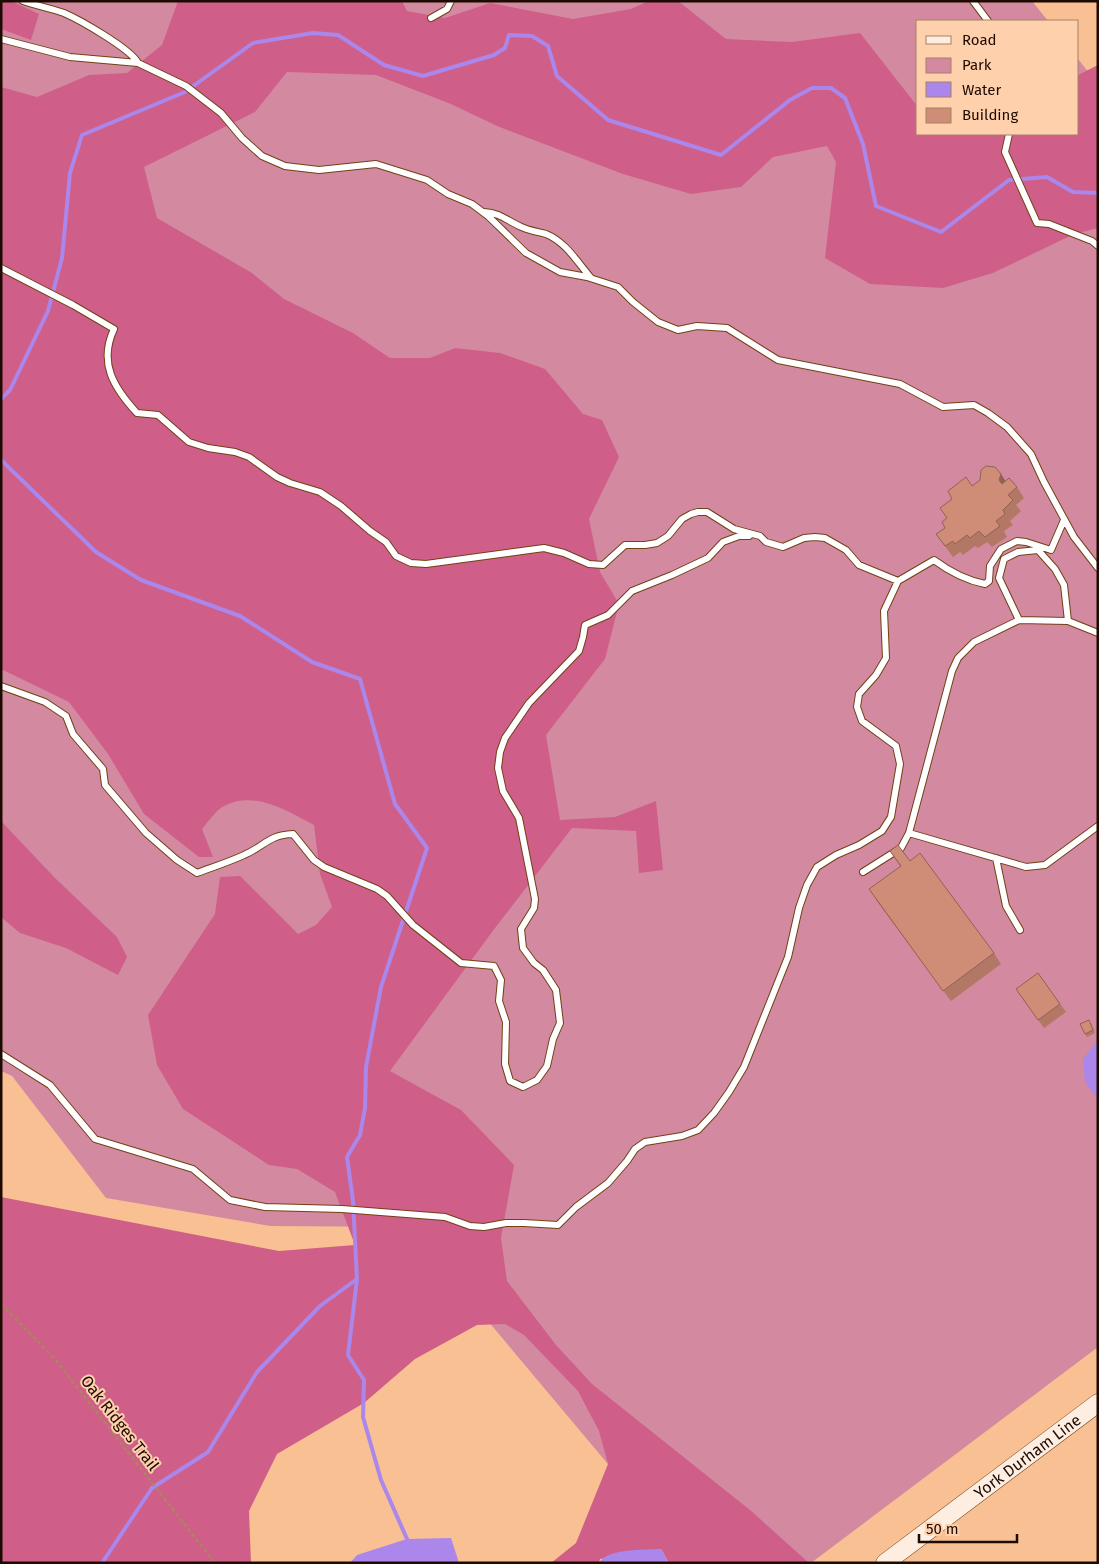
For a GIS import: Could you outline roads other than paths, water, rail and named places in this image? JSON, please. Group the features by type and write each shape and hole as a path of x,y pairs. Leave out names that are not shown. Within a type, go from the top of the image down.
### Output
{"street":[{"name":"York Durham Line","path":"885,1563 1098,1403"}],"lane":[{"path":"23,1 41,5 70,17 123,47 135,57 138,63"},
{"path":"431,18 447,10 450,1"},
{"path":"973,1 987,20"},
{"path":"1,39 70,57 138,63 186,86 221,113 242,138 262,156 285,166 319,170 376,164 427,180 448,194 472,204 483,212 526,253 560,272 618,286 633,302 658,322 678,330 697,326 727,328 778,360 900,384 943,407 974,405 1007,428 1031,454 1064,520 1074,537 1098,568"},
{"path":"1009,135 1006,152 1036,223 1050,224 1092,241 1098,246"},
{"path":"483,212 496,213 522,228 546,234 557,240 576,258 592,279"},
{"path":"1,268 73,305 114,329 107,353 108,366 122,397 138,413 158,415 189,442 208,448 234,452 249,458 277,477 320,492 341,506 386,542 396,556 411,563 426,564 544,548 564,553 589,564 603,565 625,545 657,543 668,536 682,519 698,512 707,512 734,529 760,536 766,542 783,547 804,538 825,538 846,550 860,565 898,581"},
{"path":"1,1054 50,1085 95,1140 193,1169 230,1200 265,1207 342,1209 444,1217 470,1226 484,1227 506,1223 558,1225 576,1207 608,1183 645,1142 682,1136 698,1130 714,1114 748,1058 788,958 799,908 807,885 818,868 836,855 859,845 882,831 891,818 900,764 896,746 862,722 857,707 859,694 876,676 886,658 884,611 898,581 934,560 951,573 969,581 985,584 989,581 990,566 1001,548 1017,542 1026,542 1051,550 1064,520"},
{"path":"1,686 45,702 66,716 73,734 104,769 105,785 146,833 177,860 197,873 256,850 266,841 280,834 293,834 314,860 324,867 377,889 388,896 413,925 461,963 494,966 500,980 499,1001 506,1022 505,1064 510,1081 522,1087 537,1080 547,1066 553,1039 560,1022 556,990 543,970 534,963 523,948 522,929 534,908 535,899 519,818 503,791 498,768 500,752 505,738 529,703 579,651 584,637 585,625 608,615 632,591 708,558 724,542 739,536 760,536"},
{"path":"1019,620 999,578 1004,559 1018,552 1038,550 1055,568 1064,585 1068,621"},
{"path":"863,872 901,848 909,833 952,671 958,658 974,642 1019,620 1068,621 1098,633"},
{"path":"909,833 1026,867 1045,865 1098,826"},
{"path":"996,858 1006,906 1020,930"}],"water":[{"path":"1098,1040 1098,1099 1085,1082 1083,1059"},
{"path":"451,1538 459,1563 350,1563 357,1555 407,1539"},
{"path":"661,1549 669,1563 599,1563 603,1558 618,1552"}],"waterway":[{"path":"1,399 10,390 48,311 62,258 70,173 82,135 185,92 253,43 313,33 338,35 384,65 423,76 494,55 505,48 509,35 532,36 548,46 557,76 608,120 721,155 790,100 812,88 831,88 845,98 863,144 876,206 941,232 1009,180 1047,177 1073,192 1098,193"},
{"path":"1,460 96,552 141,580 240,616 312,662 360,679 395,804 427,848 381,987 366,1067 365,1108 360,1135 347,1157 353,1201 357,1279 348,1355 364,1380 363,1417 381,1480 407,1539"},
{"path":"102,1563 152,1488 208,1452 257,1372 320,1306 357,1279"}]}
